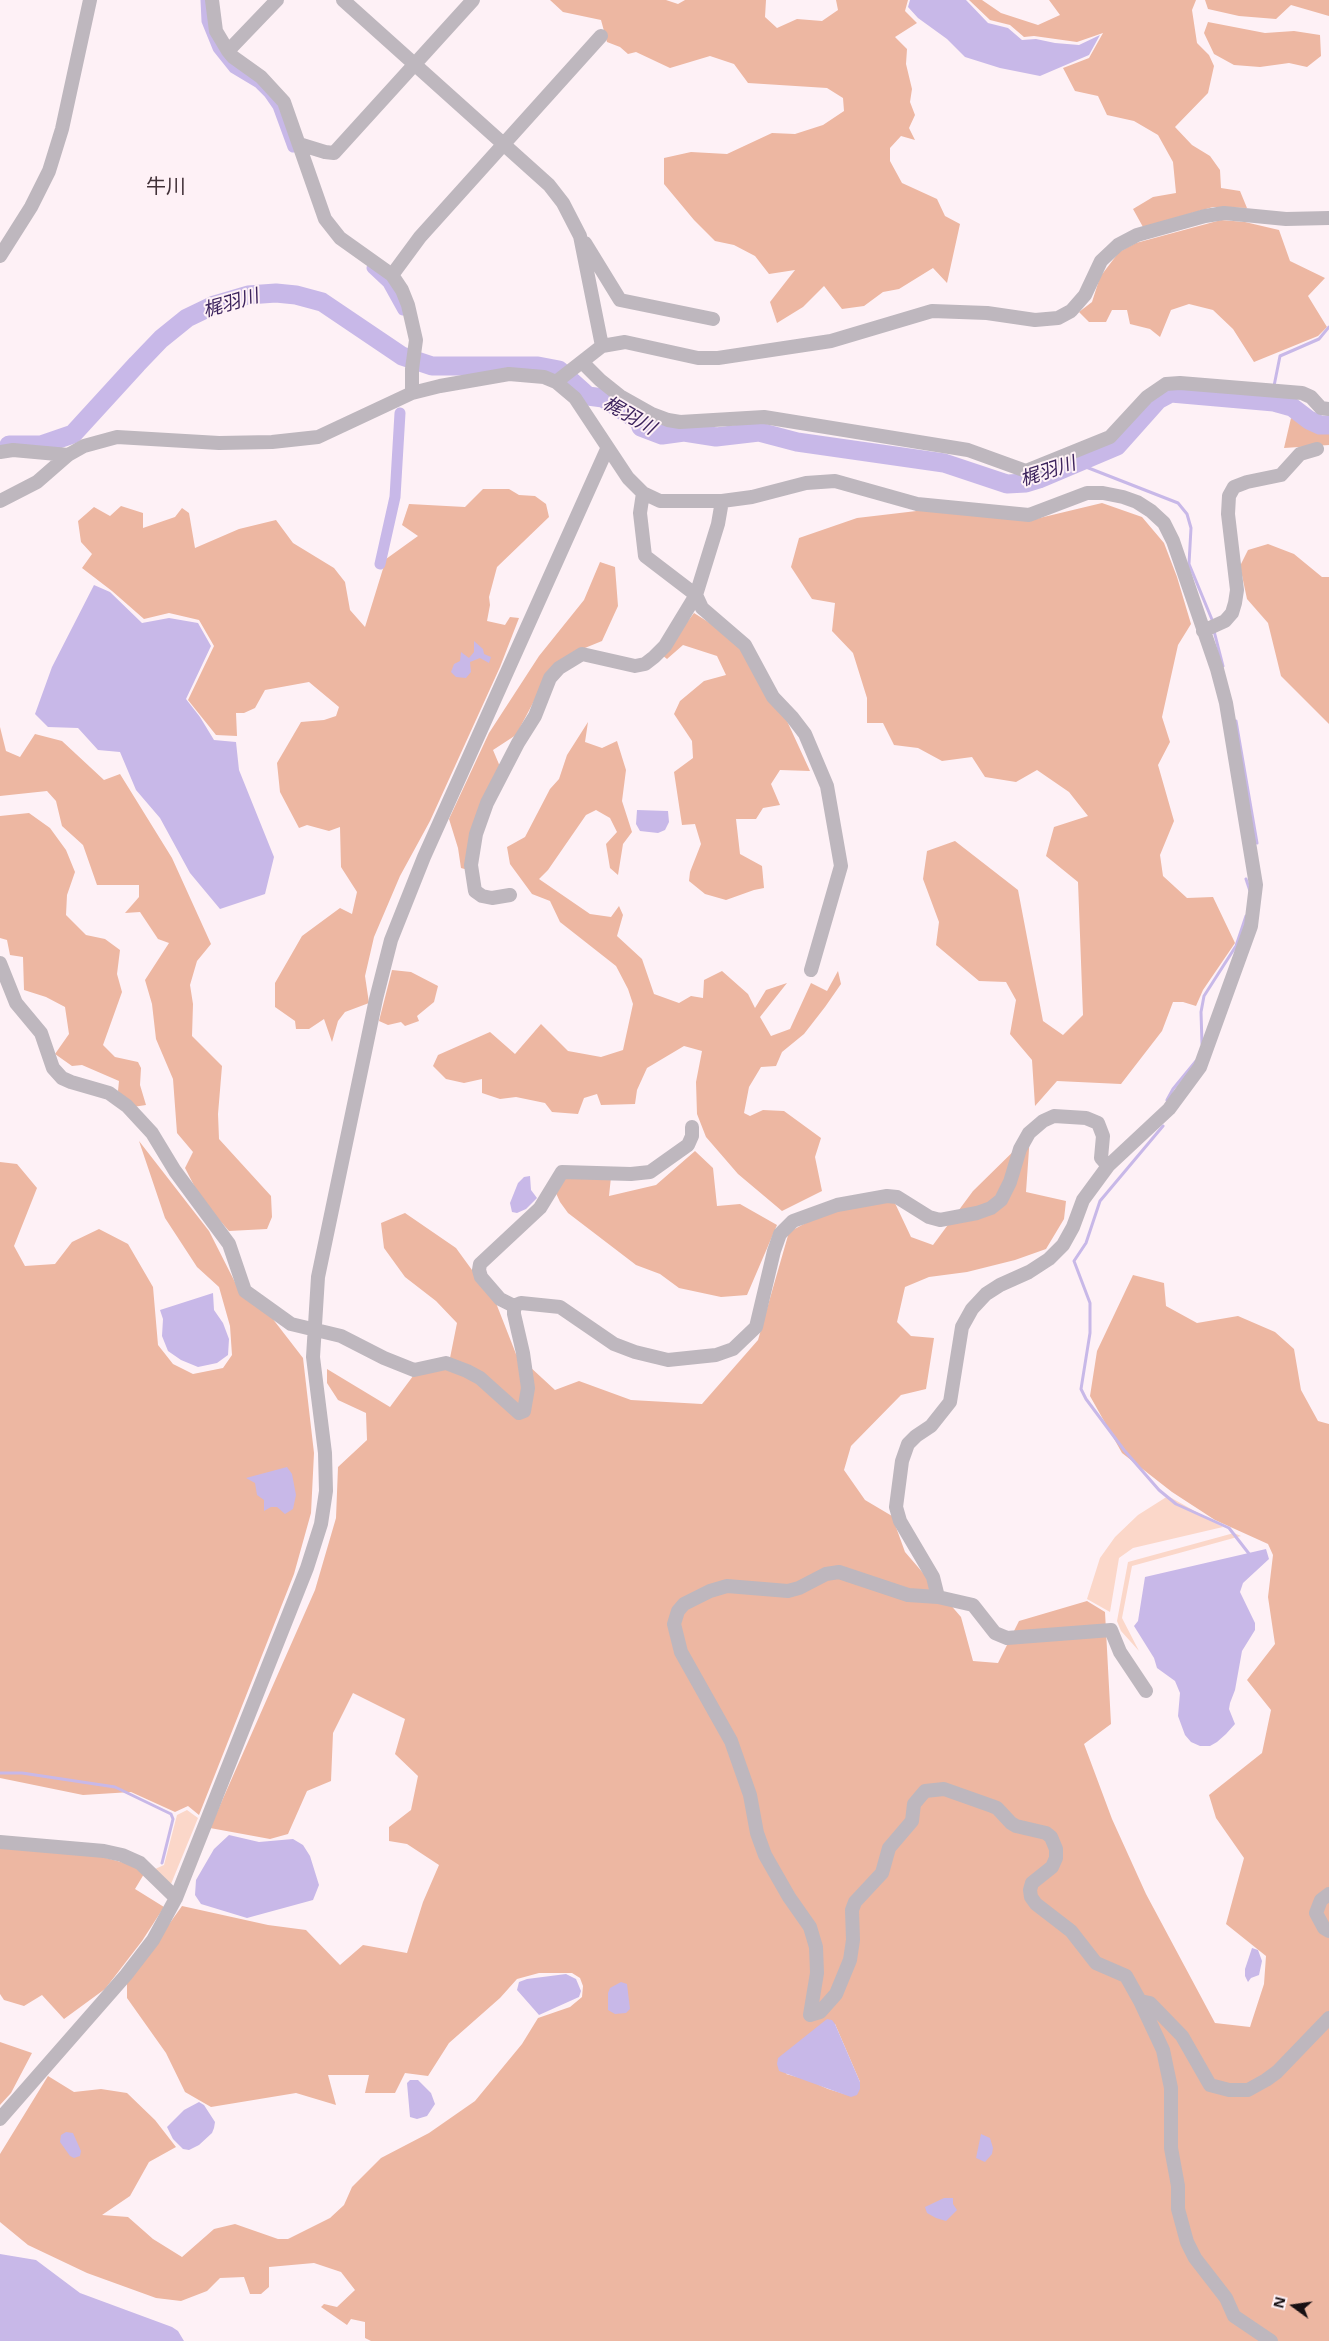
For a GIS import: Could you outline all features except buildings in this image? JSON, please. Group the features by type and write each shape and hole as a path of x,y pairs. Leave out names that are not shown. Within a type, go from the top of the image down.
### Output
{"street":[{"path":"0,256 31,206 49,171 62,129 90,0"},
{"path":"212,0 216,31 228,51 233,58 261,77 284,102 325,219 340,238 392,275 402,290 408,305 416,340 412,369 412,393"},
{"path":"228,51 277,0"},
{"path":"343,0 549,184 563,203 580,236 620,300 713,320"},
{"path":"299,144 334,153 473,0"},
{"path":"392,275 420,237 602,36"},
{"path":"560,380 602,346 625,342 698,358 718,358 831,341 932,310 988,312 1035,320 1058,318 1071,311 1085,295 1101,261 1118,245 1138,235 1224,213 1286,219 1329,218"},
{"path":"580,236 602,346"},
{"path":"581,364 620,396 652,414 668,420 680,422 764,418 796,422 968,450 1026,471 1110,437 1147,397 1166,384 1180,383 1302,393 1311,396 1321,408 1329,409"},
{"path":"0,501 37,482 68,454 84,446 117,437 219,444 272,442 318,437 412,393 509,374 560,380 575,398 628,478 644,493 660,501 722,501 752,497 820,481 854,485 917,504 961,507 1029,516 1087,493 1123,497 1151,511 1164,523 1210,628 1226,703 1252,852 1256,885 1251,926 1200,1067 1169,1109 1108,1166 1082,1200 1073,1227 1062,1245 1049,1259 1029,1272 1000,1284 986,1294 972,1309 962,1327 958,1341 950,1402 931,1426 908,1444 902,1461 896,1507 900,1521 933,1577 938,1597"},
{"path":"0,2119 126,1974 153,1940 176,1898 307,1568 321,1524 326,1491 325,1453 313,1357 318,1278 376,999 391,940 424,857 607,449"},
{"path":"1210,628 1225,621 1232,613 1235,603 1237,590 1228,514 1229,496 1234,487 1246,482 1281,475 1300,454 1317,449"},
{"path":"0,452 13,450 68,454"},
{"path":"644,493 640,513 645,556 696,595 702,608 744,645 773,697 805,734 827,786 841,866 811,970"},
{"path":"510,895 492,898 482,896 475,891 471,864 476,834 487,803 518,743 536,716 550,678 559,668 582,654 635,666 645,664 665,646 696,595 718,524 722,501"},
{"path":"0,963 16,1002 41,1033 53,1068 62,1078 109,1093 127,1106 152,1133 175,1171 229,1244 245,1291 292,1324 340,1336 384,1358 414,1370 446,1363 480,1378 519,1413 524,1412 528,1388 514,1306"},
{"path":"692,1127 692,1136 688,1145 650,1172 631,1174 562,1172 540,1208 480,1264 479,1270 482,1277 500,1300 514,1306 521,1303 560,1308 614,1344 635,1352 668,1360 716,1356 733,1349 756,1327 774,1251 780,1234 793,1221 837,1205 887,1196 897,1197 929,1217 940,1220 977,1214 1001,1200 1010,1182 1020,1150 1029,1133 1043,1121 1054,1116 1086,1118 1098,1123 1103,1136 1102,1158 1108,1166"},
{"path":"1146,1691 1120,1652 1111,1630 1007,1638 995,1633 973,1605 938,1597 908,1595 839,1572 826,1574 799,1588 788,1591 727,1586 710,1591 684,1604 678,1611 674,1624 681,1652 731,1741 750,1795 757,1833 765,1855 789,1897 810,1927 816,1947 817,1974 810,2015 820,2012 836,1994 850,1960 853,1940 852,1910 855,1902 882,1873 889,1848 912,1822 914,1804 925,1791 944,1789 997,1808 1011,1823 1046,1833 1051,1837 1056,1849 1056,1858 1052,1866 1032,1883 1031,1897 1036,1904 1071,1931 1096,1964 1126,1976 1140,2001 1163,2050 1171,2088 1171,2148 1178,2186 1178,2209 1187,2242 1195,2258 1226,2298 1234,2316 1271,2341"},
{"path":"0,1842 104,1851 122,1856 140,1863 176,1898"},
{"path":"1329,1894 1321,1900 1316,1913 1324,1928 1329,1931"},
{"path":"1140,2001 1150,2003 1182,2036 1210,2085 1229,2090 1248,2090 1266,2080 1277,2072 1329,2018"}],"shaded area":[{"path":"550,0 666,0 678,4 685,0 766,0 765,17 777,28 797,19 822,21 838,10 836,0 908,0 905,11 917,23 895,37 907,49 906,64 912,89 910,102 915,115 909,128 915,140 901,136 890,148 890,161 902,183 937,199 945,216 960,224 947,283 933,268 899,289 883,292 864,306 842,309 824,286 803,307 777,323 770,302 795,270 769,274 755,256 734,245 715,241 694,220 664,184 664,158 691,152 727,154 772,133 795,134 823,125 844,111 843,98 827,88 748,83 734,64 710,56 670,68 636,52 628,54 620,47 607,42 601,20 563,12"},
{"path":"910,0 966,0 988,23 1008,28 1022,40 1036,39 1079,45 1100,35 1089,55 1040,76 1000,68 965,57 947,39 918,18 908,7"},
{"path":"969,0 982,0 1001,13 1038,25 1060,15 1049,0 1196,0 1192,10 1197,43 1209,55 1214,66 1208,93 1175,127 1192,145 1210,156 1220,170 1221,188 1240,191 1247,208 1213,207 1143,227 1133,209 1153,197 1176,193 1173,162 1158,135 1134,121 1107,115 1098,96 1075,91 1063,68 1089,58 1103,33 1077,42 1034,36 1024,37 1010,25 990,20"},
{"path":"1205,0 1329,0 1329,16 1291,5 1276,19 1239,16 1208,9"},
{"path":"1208,22 1265,33 1294,31 1320,35 1321,56 1307,67 1289,63 1260,67 1234,65 1214,54 1204,33"},
{"path":"1221,220 1245,222 1279,230 1290,261 1325,278 1308,296 1327,327 1318,336 1254,362 1233,329 1213,310 1189,304 1171,310 1160,337 1150,329 1130,324 1127,310 1112,310 1106,322 1089,322 1079,312 1092,302 1100,277 1119,252 1136,243"},
{"path":"1291,418 1318,429 1329,429 1329,445 1284,448"},
{"path":"483,489 509,489 519,495 535,496 546,504 549,517 497,567 489,597 490,605 487,621 505,625 510,617 519,618 500,667 430,821 400,876 374,937 365,976 369,1003 345,1012 338,1021 332,1042 324,1019 309,1029 296,1029 295,1021 275,1007 275,983 302,936 340,908 352,914 357,892 341,867 340,827 329,831 307,825 299,828 280,792 277,763 301,722 324,720 336,716 339,707 309,682 265,690 255,708 244,713 236,713 237,736 216,735 188,700 214,646 199,620 169,613 144,619 82,568 92,554 81,542 78,521 94,507 110,516 121,506 143,513 143,528 175,517 182,508 189,513 195,548 239,529 276,520 293,543 334,568 345,582 350,610 365,627 386,559 418,536 402,525 409,504 465,507"},
{"path":"1102,503 1142,517 1164,543 1177,577 1191,624 1178,645 1162,717 1170,742 1158,765 1174,821 1160,855 1163,876 1187,898 1213,897 1235,943 1203,990 1196,1006 1183,1002 1173,1002 1162,1031 1121,1084 1057,1081 1035,1106 1032,1060 1010,1034 1016,1000 1006,982 979,981 936,945 939,922 923,879 927,851 955,841 1018,890 1043,1021 1063,1035 1083,1015 1078,882 1046,856 1054,827 1088,816 1069,792 1037,770 1016,782 985,777 972,757 942,761 918,748 894,745 883,723 867,723 867,698 853,653 832,631 835,603 812,599 791,567 799,538 857,518 925,510 1027,521"},
{"path":"1268,544 1294,554 1322,577 1329,577 1329,724 1281,676 1268,623 1247,599 1240,566 1248,550"},
{"path":"600,562 615,567 618,606 602,641 575,652 551,669 516,735 493,750 501,769 468,870 461,868 458,848 449,819 489,733 539,656 584,600"},
{"path":"94,585 110,592 142,623 169,618 198,623 211,646 186,699 214,740 236,742 239,770 274,857 265,894 220,909 190,873 160,818 136,790 120,752 98,750 78,728 48,727 35,714 52,667"},
{"path":"694,613 724,632 741,648 787,721 810,771 780,770 771,784 780,805 763,808 756,819 736,819 740,854 762,866 764,888 726,900 705,894 689,881 690,872 701,844 695,824 682,825 674,772 693,758 692,741 674,714 680,701 704,681 726,675 717,656 683,645 667,659 662,655"},
{"path":"474,641 483,649 484,654 491,657 489,663 480,658 470,662 471,672 466,678 456,677 451,672 454,664 460,661 461,652 469,658 474,652"},
{"path":"588,722 585,742 602,748 617,741 626,770 622,801 632,832 623,844 618,875 610,868 606,844 617,832 610,818 596,810 586,815 548,870 539,879 590,914 611,917 619,906 623,915 617,936 642,959 654,994 679,1003 691,996 703,998 704,980 722,971 748,994 755,1008 766,990 787,983 760,1017 771,1036 790,1029 811,983 827,991 838,971 841,984 825,1007 804,1034 782,1052 776,1066 761,1067 749,1087 744,1113 750,1116 763,1110 784,1111 821,1138 815,1157 822,1191 782,1211 738,1174 706,1137 697,1114 696,1082 702,1051 684,1046 647,1068 637,1090 635,1104 601,1105 597,1094 584,1098 578,1114 552,1112 545,1103 516,1097 500,1099 482,1093 482,1079 464,1083 446,1079 433,1066 438,1055 490,1032 515,1054 541,1024 568,1051 601,1057 623,1050 633,1004 628,989 616,966 560,922 550,901 532,894 510,864 507,847 525,837 550,789 559,779 567,755"},
{"path":"0,727 6,751 20,757 35,734 62,741 104,780 120,774 172,858 211,944 197,961 190,985 193,1004 192,1036 222,1066 218,1114 219,1139 271,1196 272,1217 267,1229 229,1231 201,1199 185,1168 193,1152 177,1133 173,1079 156,1039 152,1004 145,980 169,943 158,939 140,912 125,913 139,897 139,885 97,885 83,845 62,826 56,801 47,791 0,796"},
{"path":"637,810 668,811 669,822 665,830 658,833 640,831 636,824"},
{"path":"29,813 50,828 66,850 75,872 67,895 66,915 86,935 105,939 120,950 117,974 122,992 103,1045 115,1057 138,1062 141,1068 140,1085 146,1105 133,1107 118,1091 119,1081 82,1065 72,1066 55,1054 69,1034 65,1007 46,997 24,990 23,957 10,955 7,940 0,938 0,816"},
{"path":"392,970 411,972 438,986 434,1002 417,1016 419,1021 405,1026 401,1022 388,1025 379,1021"},
{"path":"1030,1135 1026,1192 1066,1201 1064,1219 1046,1249 1015,1260 967,1272 929,1277 905,1287 897,1322 911,1336 934,1338 926,1389 901,1395 851,1446 844,1470 865,1500 892,1516 905,1552 961,1617 973,1661 998,1663 1019,1621 1087,1601 1105,1612 1111,1724 1084,1744 1112,1819 1146,1894 1215,2023 1250,2027 1264,1984 1266,1956 1226,1924 1244,1858 1216,1818 1209,1795 1262,1753 1271,1710 1247,1680 1275,1644 1268,1597 1273,1555 1268,1544 1215,1520 1172,1492 1122,1453 1090,1396 1097,1351 1133,1275 1164,1283 1166,1306 1197,1323 1238,1316 1275,1332 1294,1349 1301,1390 1318,1421 1329,1424 1329,2341 371,2341 365,2338 365,2322 351,2319 347,2325 321,2307 324,2304 337,2307 355,2290 341,2272 314,2263 269,2267 269,2287 261,2294 250,2294 244,2277 220,2278 207,2291 181,2301 156,2298 87,2273 28,2245 0,2222 0,2154 48,2076 74,2092 101,2089 127,2093 155,2120 176,2147 149,2162 130,2196 102,2215 128,2217 153,2239 182,2257 214,2229 235,2224 278,2239 288,2239 330,2218 344,2205 352,2187 381,2158 429,2133 475,2101 522,2044 538,2018 570,2007 582,1997 583,1986 580,1978 572,1973 539,1973 517,1979 500,1998 449,2043 428,2076 405,2073 395,2093 365,2093 369,2075 328,2075 336,2105 296,2093 211,2107 185,2092 166,2053 127,1998 127,1983 182,1906 268,1925 306,1930 340,1965 363,1945 407,1953 423,1902 439,1865 407,1844 389,1841 389,1827 411,1810 418,1776 395,1754 405,1719 353,1693 333,1733 331,1781 307,1791 288,1834 270,1839 210,1828 315,1590 336,1518 338,1467 367,1440 366,1413 338,1400 327,1383 327,1369 390,1407 416,1372 450,1358 457,1323 436,1301 405,1277 384,1248 381,1223 405,1213 456,1248 496,1303 516,1354 555,1390 579,1381 631,1400 702,1404 758,1340 789,1232 828,1211 893,1199 911,1237 933,1245 973,1191","holes":["835,2024 860,2082 851,2096 786,2074"]},
{"path":"139,1141 209,1231 241,1294 269,1314 303,1358 314,1453 311,1513 294,1574 199,1815 188,1806 175,1812 131,1792 83,1795 0,1778 0,1162 17,1164 37,1188 14,1246 25,1266 55,1264 72,1242 99,1229 128,1244 153,1287 158,1345 173,1364 193,1374 223,1368 232,1355 230,1326 219,1287 197,1267 165,1218"},
{"path":"695,1151 713,1168 717,1206 740,1204 777,1225 747,1295 721,1297 679,1288 660,1274 636,1265 568,1213 555,1191 568,1173 611,1177 609,1196 656,1185"},
{"path":"530,1176 531,1190 537,1198 526,1209 517,1213 512,1212 510,1203 518,1183 524,1177"},
{"path":"213,1293 214,1310 223,1323 229,1339 228,1355 217,1363 198,1367 181,1360 168,1351 162,1336 163,1319 160,1310"},
{"path":"287,1467 292,1474 296,1495 293,1509 285,1514 277,1507 271,1507 264,1511 264,1500 257,1495 255,1483 246,1478"},
{"path":"1168,1496 1223,1527 1133,1548 1119,1558 1110,1612 1087,1599 1100,1558 1115,1537 1138,1515"},
{"path":"1234,1533 1241,1536 1132,1566 1122,1618 1139,1651 1121,1631 1117,1621 1128,1562"},
{"path":"1266,1549 1269,1559 1243,1583 1240,1592 1255,1623 1255,1630 1242,1651 1235,1690 1230,1703 1229,1709 1235,1724 1217,1742 1210,1746 1200,1746 1191,1742 1185,1735 1178,1716 1180,1693 1175,1681 1157,1668 1154,1658 1134,1626 1138,1621 1145,1577"},
{"path":"187,1810 198,1818 171,1884 155,1869 164,1865 177,1815"},
{"path":"229,1835 259,1842 293,1839 303,1845 310,1856 319,1885 313,1900 247,1918 201,1904 195,1895 196,1880 214,1849"},
{"path":"0,1847 95,1855 136,1866 144,1874 135,1889 164,1907 142,1941 105,1989 64,2019 42,1995 24,2006 4,2000 0,1994"},
{"path":"1252,1948 1258,1950 1262,1961 1259,1975 1251,1978 1248,1982 1245,1976 1245,1969"},
{"path":"566,1974 576,1979 581,1991 579,1997 539,2015 517,1990 519,1982 527,1979"},
{"path":"621,1982 627,1984 630,2009 626,2013 615,2014 608,2010 608,1993 610,1988"},
{"path":"827,2019 832,2020 835,2024 860,2082 860,2089 857,2095 851,2097 779,2071 778,2058"},
{"path":"0,2042 32,2053 11,2093 0,2105"},
{"path":"410,2080 418,2080 431,2093 435,2104 427,2116 417,2119 410,2117 407,2083"},
{"path":"199,2102 204,2105 215,2122 214,2128 212,2133 199,2145 189,2150 183,2149 173,2139 167,2127 184,2110"},
{"path":"66,2132 73,2133 81,2151 80,2156 74,2158 70,2156 60,2142 61,2135"},
{"path":"981,2134 990,2138 993,2148 992,2154 985,2162 976,2158"},
{"path":"944,2198 953,2198 953,2204 957,2210 946,2221 927,2213 925,2207"},
{"path":"0,2254 36,2260 80,2293 172,2327 178,2331 184,2341 0,2341"}],"waterway":[{"path":"206,0 207,21 218,48 234,68 259,83 269,93 278,106 293,147"},
{"path":"372,268 388,283 403,310"},
{"name":"梶羽川","path":"9,445 41,445 73,434 161,339 187,318 214,305 248,295 276,293 296,295 322,302 402,356 432,366 538,366 559,370 588,396 603,398 639,421 641,427 662,435 684,432 716,437 759,432 797,442 944,463 1007,484 1026,483 1039,479 1117,446 1158,400 1171,393 1274,402 1292,407 1309,420 1320,425 1329,425"},
{"path":"1274,386 1280,356 1319,339 1329,327"},
{"path":"380,564 395,497 400,413"},
{"path":"1083,461 1086,467 1178,503 1187,514 1191,528 1189,564 1213,622"},
{"path":"1214,631 1223,666"},
{"path":"1236,721 1257,843"},
{"path":"1246,879 1250,891"},
{"path":"1202,1044 1201,1012 1204,996 1236,946 1246,916"},
{"path":"1167,1100 1173,1089 1196,1061"},
{"path":"1163,1126 1100,1201 1086,1243 1074,1261 1090,1303 1090,1333 1081,1389 1086,1399 1124,1450 1159,1490 1176,1504 1229,1528 1250,1555"},
{"path":"0,1773 22,1773 115,1787 171,1814 173,1819 162,1863"}],"district":[{"name":"牛川","path":"166,187"}]}
